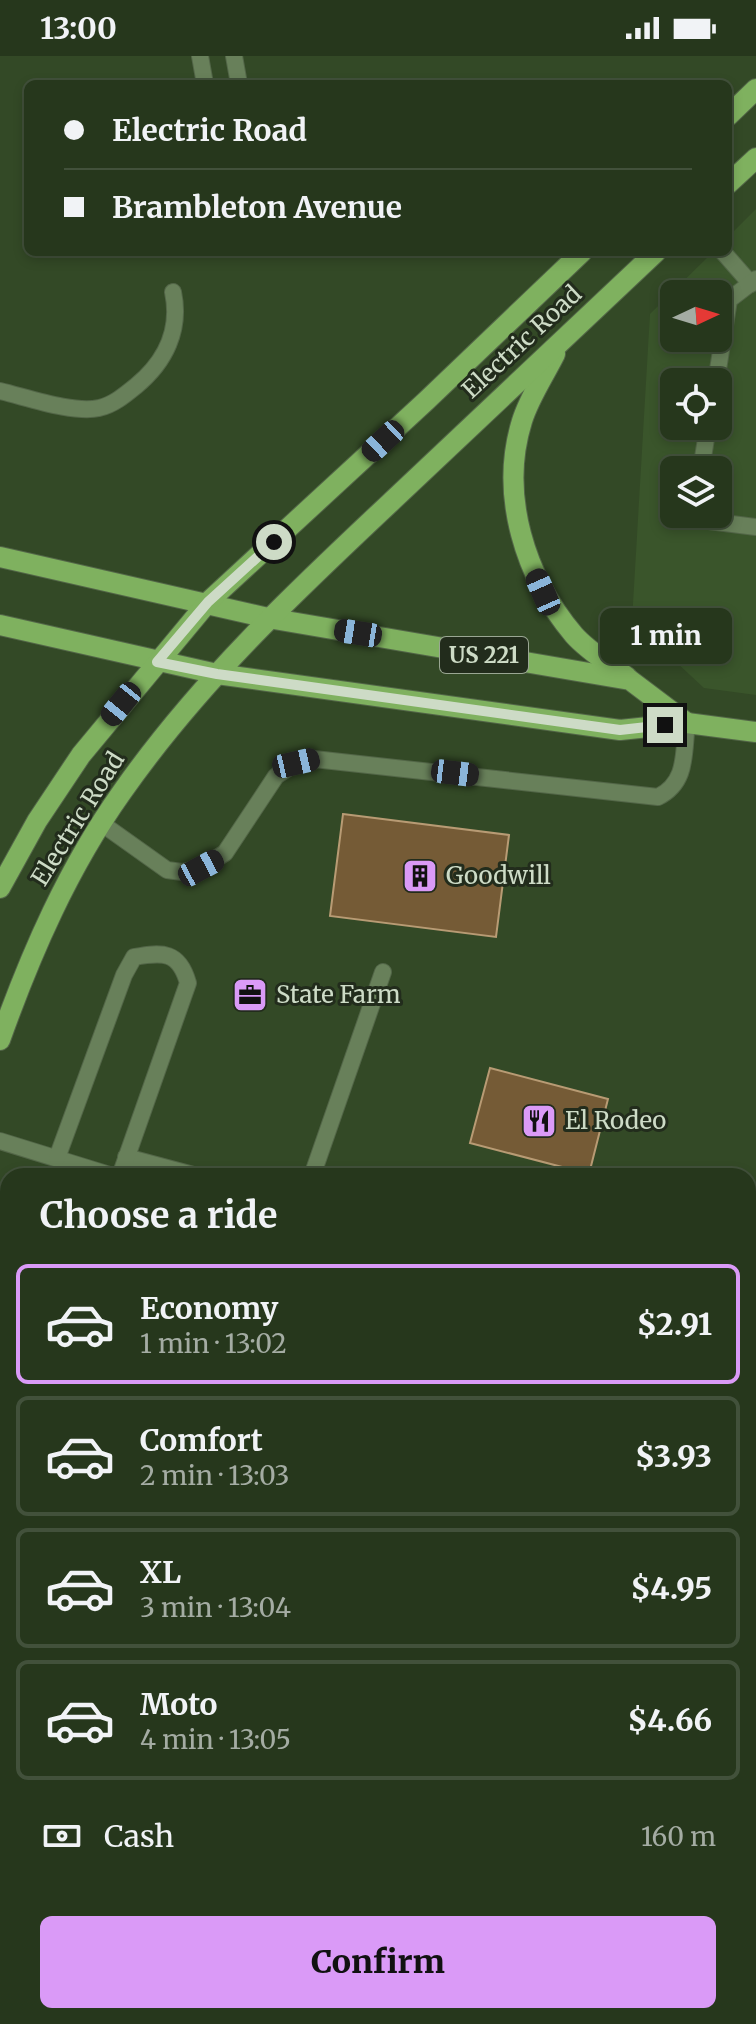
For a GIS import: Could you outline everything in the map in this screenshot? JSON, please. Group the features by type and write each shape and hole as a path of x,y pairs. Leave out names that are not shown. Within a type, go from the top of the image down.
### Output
{"main road":[{"path":"732,112 756,89"},
{"path":"732,180 756,158"},
{"name":"Electric Road","path":"0,888 37,821 81,755 208,602 578,256"},
{"name":"Electric Road","path":"0,1040 24,973 60,895 101,823 171,724 268,618 652,256"},
{"path":"561,342 522,421 513,479 521,542 543,592 575,637 630,680"},
{"name":"US 221","path":"0,557 268,618 630,680 687,723"},
{"name":"US 221","path":"0,625 217,674 620,730 687,723 756,732"}],"street":[{"path":"200,56 204,80"},
{"path":"234,56 238,80"},
{"path":"718,368 729,300 753,282 727,256"},
{"path":"0,391 79,408 98,408 122,397 153,372 168,348 175,325 173,292"},
{"path":"732,524 756,527"},
{"path":"101,823 167,870 182,872 201,868 225,853 276,776 296,763 314,759 658,797 671,791 680,779 687,723"},
{"path":"57,1158 124,975 134,957 156,953 170,955 183,966 188,983 123,1168"},
{"path":"315,1168 383,972"},
{"path":"0,1141 88,1168"},
{"path":"127,1154 172,1168"}],"shaded area":[{"path":"756,209 756,695 704,688 632,621 650,314 660,304 660,352 732,352 732,280 685,280 709,256 732,256 732,233"}],"building":[{"name":"Goodwill","path":"343,814 509,835 496,937 330,916"},
{"name":"El Rodeo","path":"490,1068 608,1099 591,1168 566,1168 470,1143"}],"place":[{"name":"Goodwill","path":"420,876"},
{"name":"State Farm","path":"250,995"},
{"name":"El Rodeo","path":"539,1121"}],"route":[{"path":"274,542 208,602 157,662 217,674 620,730 665,725"}]}
